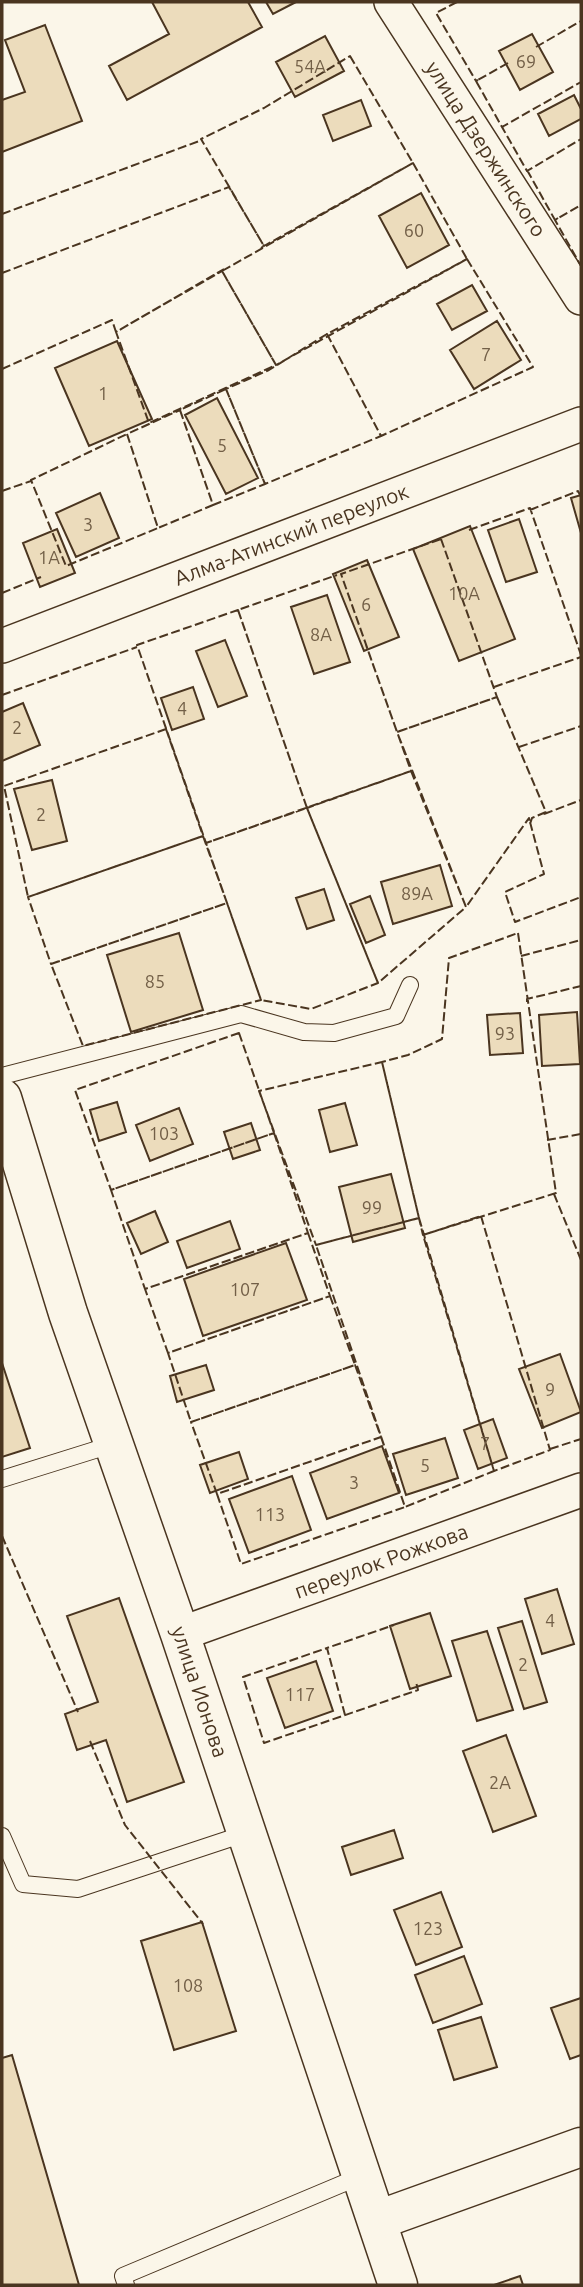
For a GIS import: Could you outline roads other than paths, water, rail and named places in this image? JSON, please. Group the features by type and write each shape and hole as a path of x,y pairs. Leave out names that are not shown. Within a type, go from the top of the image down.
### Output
{"main road":[{"name":"улица Ионова","path":"2,1098 68,1313 180,1634 398,2285"},
{"path":"378,2220 581,2147"}],"street":[{"name":"улица Дзержинского","path":"391,2 581,298"},
{"name":"Алма-Атинский переулок","path":"2,646 581,424"},
{"name":"переулок Рожкова","path":"180,1634 581,1490"}],"lane":[{"path":"2,1076 241,1014 304,1032 334,1032 396,1016 410,985"},
{"path":"2,1479 114,1444"},
{"path":"2,1836 23,1884 78,1889 247,1833"},
{"path":"126,2285 123,2276 363,2175"}]}
